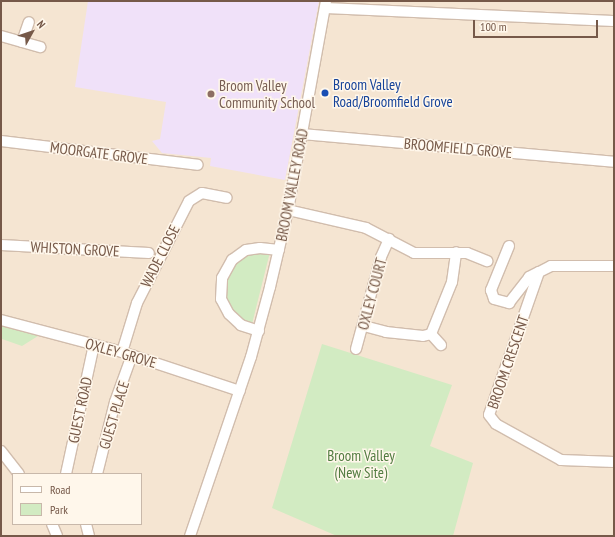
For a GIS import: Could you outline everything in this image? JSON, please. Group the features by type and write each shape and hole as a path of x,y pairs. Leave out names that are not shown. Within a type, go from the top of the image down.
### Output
{"street":[{"path":"326,4 614,21"},
{"name":"BROOM VALLEY ROAD","path":"191,536 259,332 288,210 326,4"},
{"path":"22,42 29,22"},
{"path":"1,36 40,47"},
{"name":"BROOMFIELD GROVE","path":"302,134 614,162"},
{"name":"MOORGATE GROVE","path":"1,141 198,165"},
{"name":"WADE CLOSE","path":"122,352 137,303 189,201 202,193 227,198"},
{"path":"288,210 356,224 424,255 456,252 487,261"},
{"name":"OXLEY COURT","path":"356,350 364,326 381,257 389,239"},
{"name":"WHISTON GROVE","path":"1,245 149,253"},
{"path":"509,246 491,290 494,298 509,303 529,277 551,266 614,266"},
{"name":"BROOM VALLEY ROAD","path":"259,332 241,325 227,311 221,299 222,278 228,265 246,250 260,248 279,250"},
{"path":"431,334 452,282 456,252"},
{"name":"BROOM CRESCENT","path":"539,272 490,408 490,419 561,460 614,462"},
{"name":"OXLEY GROVE","path":"1,320 122,352 240,391"},
{"path":"364,326 386,332 423,336 431,334"},
{"path":"431,334 441,345"},
{"name":"GUEST ROAD","path":"66,473 94,345"},
{"name":"GUEST PLACE","path":"97,473 115,402 132,355"},
{"path":"1,451 18,473"},
{"path":"52,525 57,536"},
{"path":"86,525 89,536"}],"shaded area":[{"path":"1,1 614,1 614,536 1,536"},
{"name":"Broom Valley Community School","path":"88,1 319,1 285,180 210,166 211,158 162,153 152,141 160,139 166,102 75,87"}],"green space":[{"path":"270,252 252,324 244,322 231,310 226,297 226,274 231,265 250,253"},
{"path":"1,325 38,336 22,346 2,339"},
{"name":"Broom Valley (New Site)","path":"322,344 452,385 430,446 473,463 453,536 337,536 272,508"}],"place":[{"name":"Broom Valley Road/Broomfield Grove","path":"325,93"},
{"name":"Broom Valley Community School","path":"211,94"}]}
